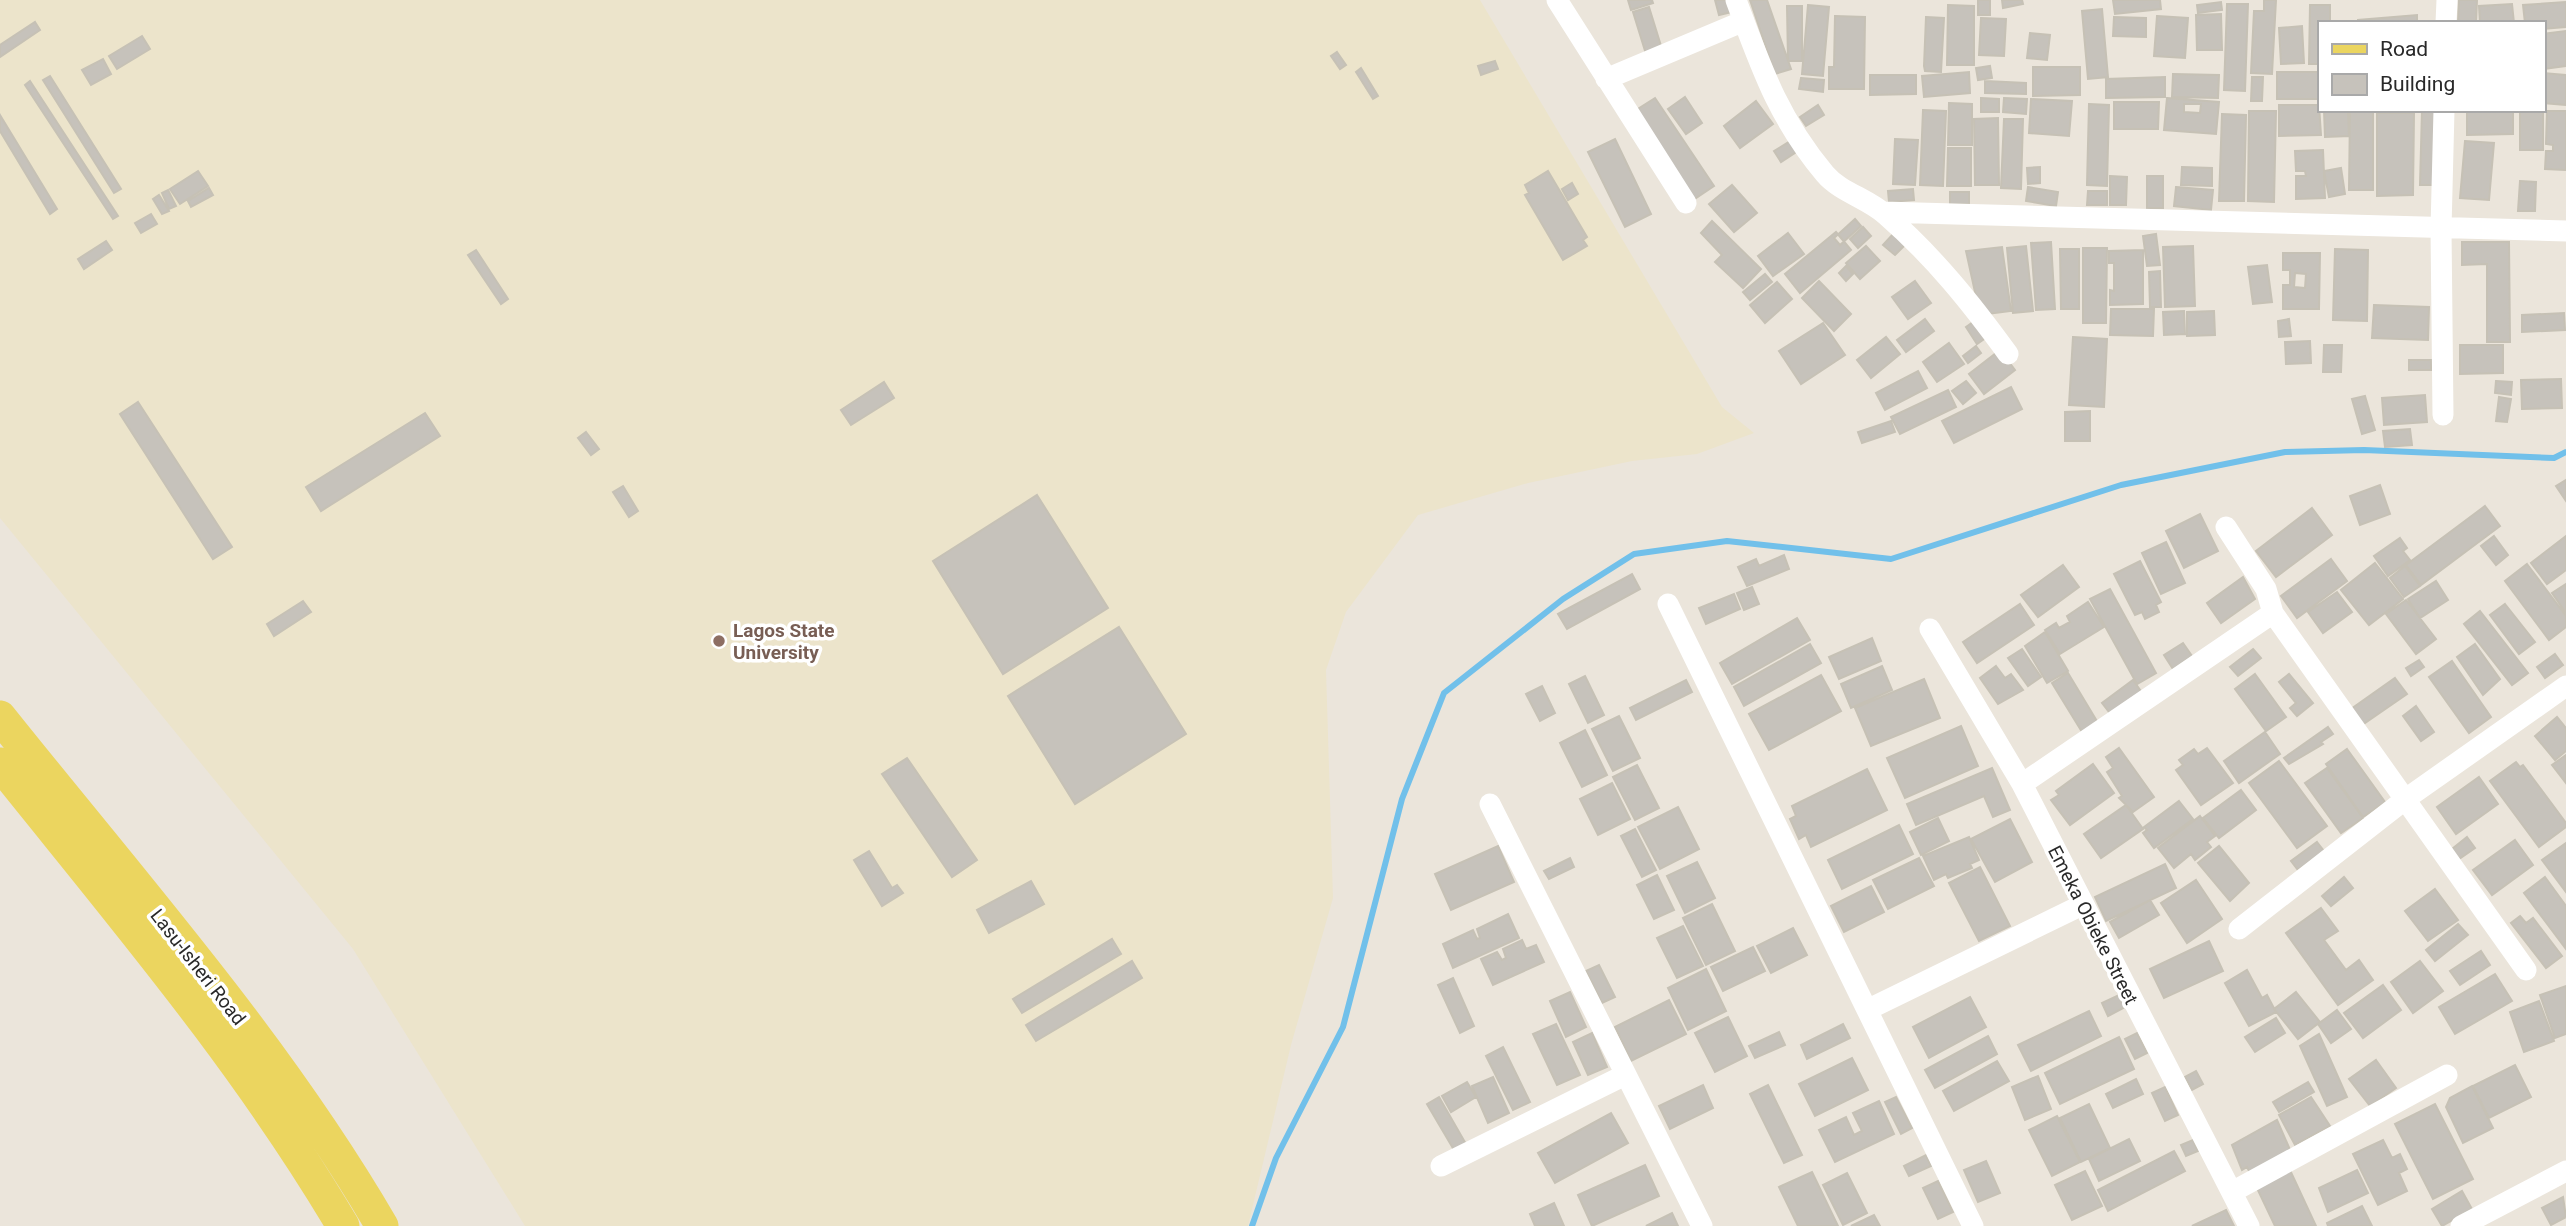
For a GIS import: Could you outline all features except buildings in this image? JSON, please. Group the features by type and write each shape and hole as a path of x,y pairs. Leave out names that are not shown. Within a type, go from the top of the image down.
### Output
{"main road":[{"name":"Lasu-Isheri Road","path":"0,717 246,1028 318,1125 382,1226"},
{"name":"Lasu-Isheri Road","path":"0,764 201,1015 270,1109 343,1226"}],"street":[{"path":"1557,0 1686,203"},
{"path":"1736,0 1769,90 1797,137 1827,177 1883,212 1958,286 2008,354"},
{"path":"2446,21 2447,0"},
{"path":"1606,79 1744,21"},
{"path":"2443,415 2441,229 2444,112"},
{"path":"1883,212 2566,231"},
{"path":"2226,527 2266,589 2273,613 2407,798 2526,970"},
{"path":"1668,604 1973,1226"},
{"path":"2022,784 2273,613"},
{"name":"Emeka Obieke Street","path":"1930,629 2022,784 2249,1226"},
{"path":"2239,929 2407,798 2566,686"},
{"path":"1489,804 1702,1226"},
{"path":"1867,1010 2082,905"},
{"path":"1441,1166 1625,1075"},
{"path":"2232,1192 2447,1075"},
{"path":"2461,1226 2566,1171"}],"shaded area":[{"name":"Lagos State University","path":"0,0 1480,0 1722,407 1754,433 1697,454 1632,461 1528,483 1418,515 1346,612 1326,670 1333,898 1291,1045 1248,1226 525,1226 353,949 0,518"}],"waterway":[{"path":"1252,1226 1276,1158 1343,1027 1402,799 1444,693 1563,599 1634,554 1727,541 1891,559 2121,485 2285,452 2364,450 2554,458 2566,452"}],"place":[{"name":"Lagos State University","path":"719,641"}]}
